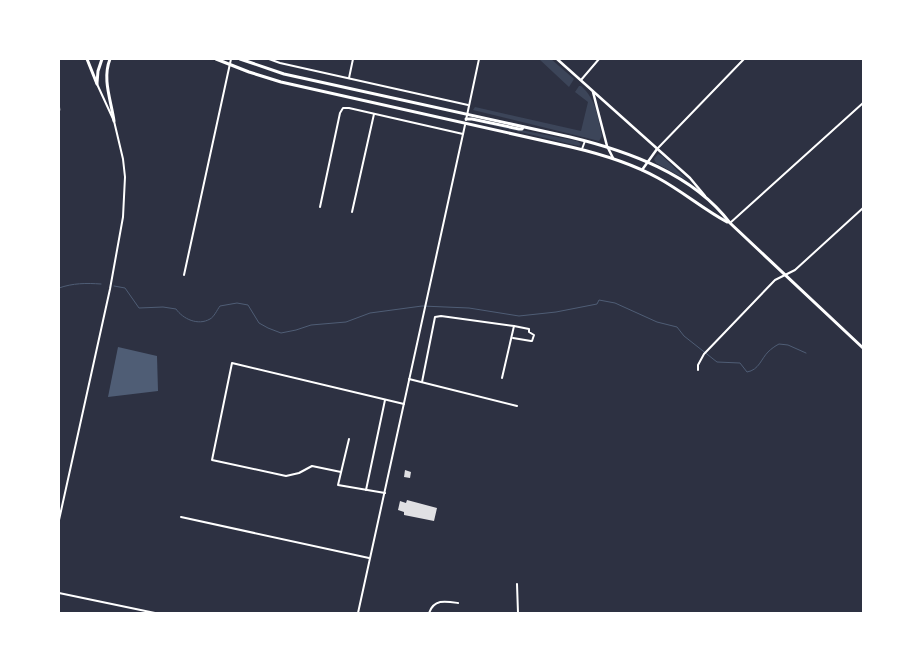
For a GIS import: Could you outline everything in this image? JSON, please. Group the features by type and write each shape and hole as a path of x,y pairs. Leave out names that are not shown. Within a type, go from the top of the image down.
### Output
{"main road":[{"path":"87,59 97,84"},
{"path":"97,84 102,59"},
{"path":"110,59 106,82 114,121"},
{"path":"216,59 281,82 466,121 613,158 671,185 709,212 730,224"},
{"path":"240,59 299,77 607,146 646,162 705,196"},
{"path":"557,59 692,181 730,224 863,348"},
{"path":"592,91 607,146 613,158"},
{"path":"466,121 472,119 518,129 523,126"},
{"path":"642,170 657,149"},
{"path":"709,212 715,205"}],"street":[{"path":"184,275 231,59"},
{"path":"269,59 469,105"},
{"path":"349,78 353,59"},
{"path":"358,613 479,59"},
{"path":"581,80 599,59"},
{"path":"657,149 744,59"},
{"path":"59,520 110,289 125,197 124,168 114,121 97,84"},
{"path":"730,224 863,103"},
{"path":"320,207 342,110 345,108 463,134"},
{"path":"352,212 374,114"},
{"path":"582,149 585,141"},
{"path":"698,370 698,365 704,354 775,280 795,270 863,208"},
{"path":"422,382 436,317 441,316 514,326 528,329 534,335 532,341 512,338"},
{"path":"502,378 514,326"},
{"path":"341,472 312,466 299,473 286,476 212,460 232,363 404,404"},
{"path":"410,379 517,406"},
{"path":"366,490 385,400"},
{"path":"349,439 338,485 384,493"},
{"path":"181,517 370,558"},
{"path":"517,584 518,613"},
{"path":"59,592 155,613"},
{"path":"429,613 438,602 458,603"}],"shaded area":[{"path":"539,59 551,59 574,79 569,87"},
{"path":"579,86 586,91 596,109 602,136 599,141 473,110 475,107 581,131 588,102 575,92"},
{"path":"474,121 577,141 581,144 579,146"},
{"path":"658,154 687,180 656,163 654,159"},
{"path":"118,347 157,356 158,391 108,397"}],"building":[{"path":"405,470 411,472 410,478 404,477"},
{"path":"407,500 437,508 434,521 404,515 404,512 398,510 400,501 406,503"}],"waterway":[{"path":"59,288 69,285 101,284"},
{"path":"114,286 125,288 139,308 163,307 176,309 183,316 196,322 210,319 220,306 237,303 248,305 259,323 281,333 311,325 346,322 370,313 422,306 469,308 519,316 556,312 597,304 599,300 615,303 657,322 677,327 684,336 717,362 740,363 747,372 754,369 768,352 779,344 788,345 806,353"}],"railway":[{"path":"59,104 60,110"}]}
